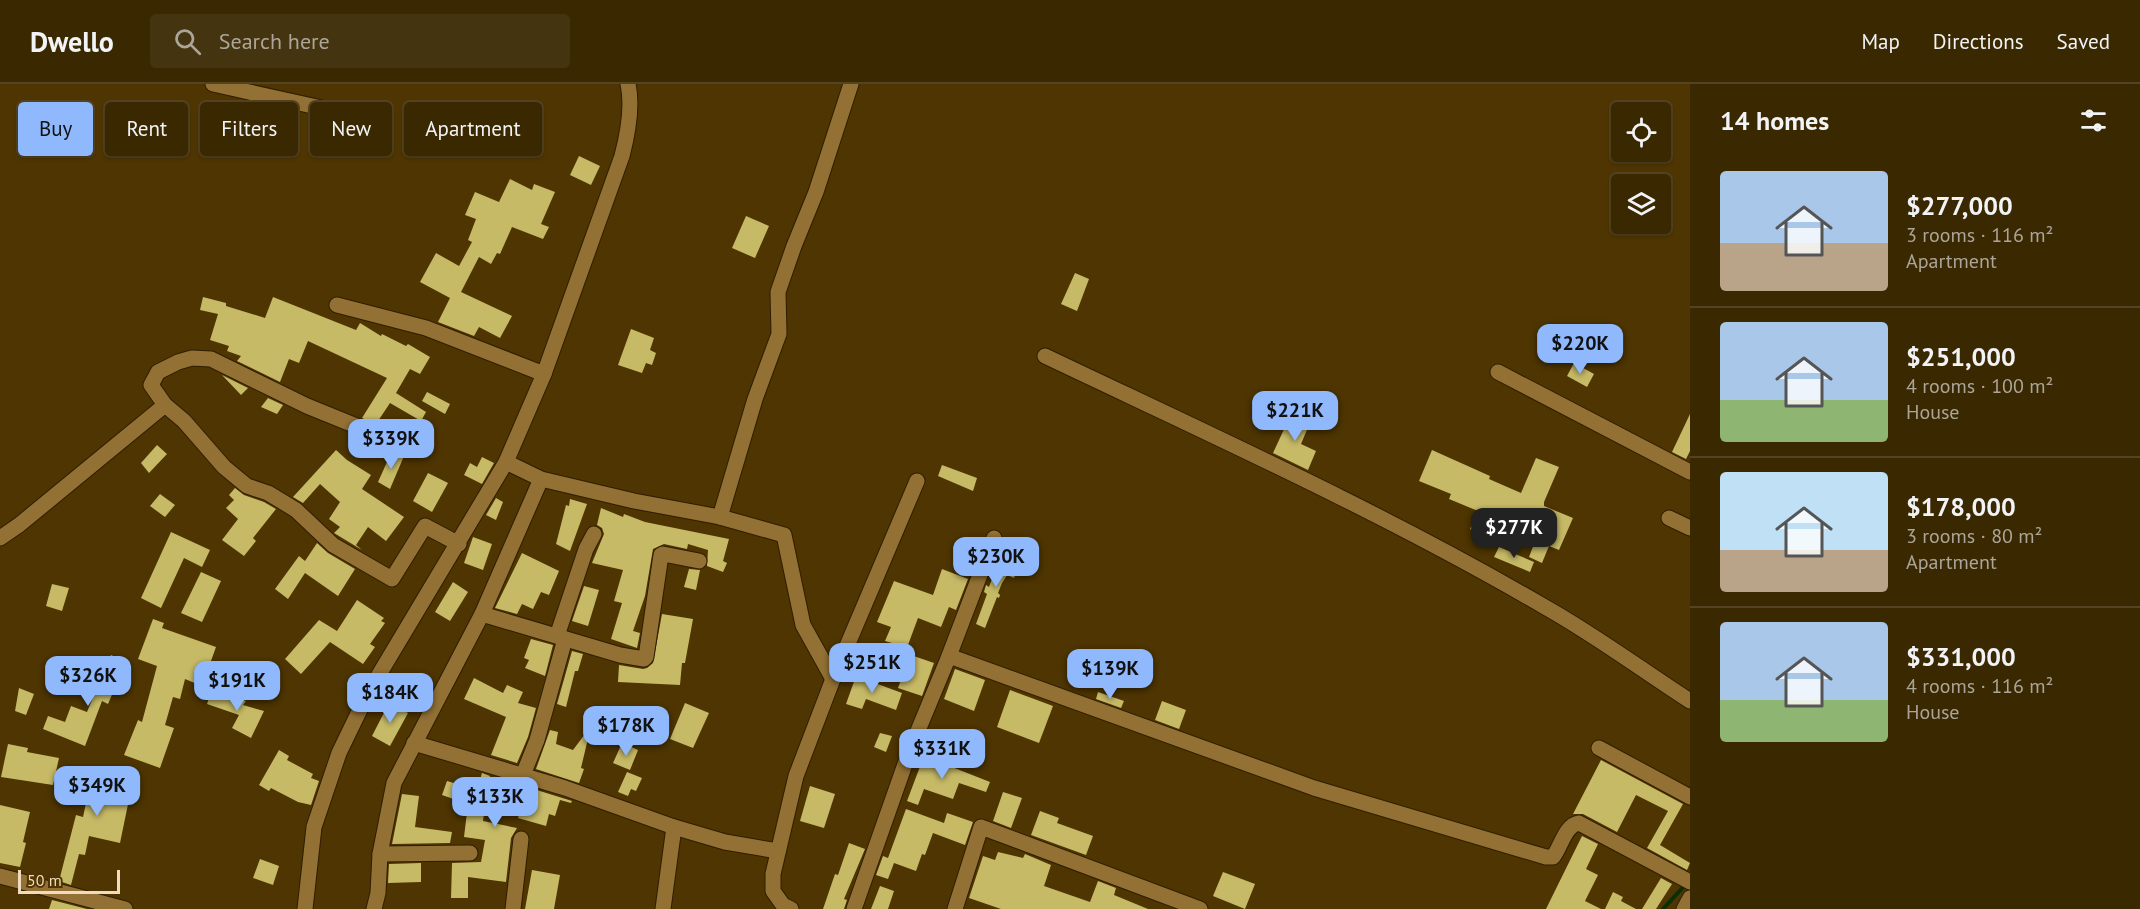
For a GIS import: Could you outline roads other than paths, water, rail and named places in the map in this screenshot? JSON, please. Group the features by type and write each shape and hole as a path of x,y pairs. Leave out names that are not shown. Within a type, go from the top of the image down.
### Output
{"street":[{"path":"213,84 310,105"},
{"path":"305,909 314,827 339,753 368,693 506,462 544,374 622,156 628,130 628,84"},
{"path":"720,517 755,399 779,334 778,292 816,192 851,84"},
{"path":"337,305 426,328 544,374"},
{"path":"1045,356 1352,503 1438,547 1547,608 1690,701"},
{"path":"408,447 308,406 211,359 192,358 158,372 151,385 165,405 184,422 224,467 248,486 268,493 296,510 333,545 392,579 425,526 459,544"},
{"path":"1498,372 1690,472"},
{"path":"0,538 19,525 165,405"},
{"path":"506,462 541,479 634,501 720,517 784,535 803,625 833,679"},
{"path":"374,909 378,893 380,854 394,783 482,614 541,479"},
{"path":"791,909 783,905 773,891 773,873 796,776 833,679 916,481"},
{"path":"1669,518 1690,528"},
{"path":"523,775 537,740 561,638 586,549 594,534"},
{"path":"854,909 910,750 994,538"},
{"path":"482,614 620,655 644,659 659,558 663,554 699,561"},
{"path":"949,656 1314,788 1546,857 1553,857 1570,828 1579,823 1684,879"},
{"path":"414,743 605,801 674,827 725,842 778,851"},
{"path":"1599,748 1690,797"},
{"path":"956,909 981,826 1200,909"},
{"path":"663,909 674,827"},
{"path":"513,909 521,839"},
{"path":"380,854 470,854"},
{"path":"0,876 125,909"},
{"path":"1684,909 1690,898"}],"waterway":[{"path":"1663,909 1687,883"}]}
